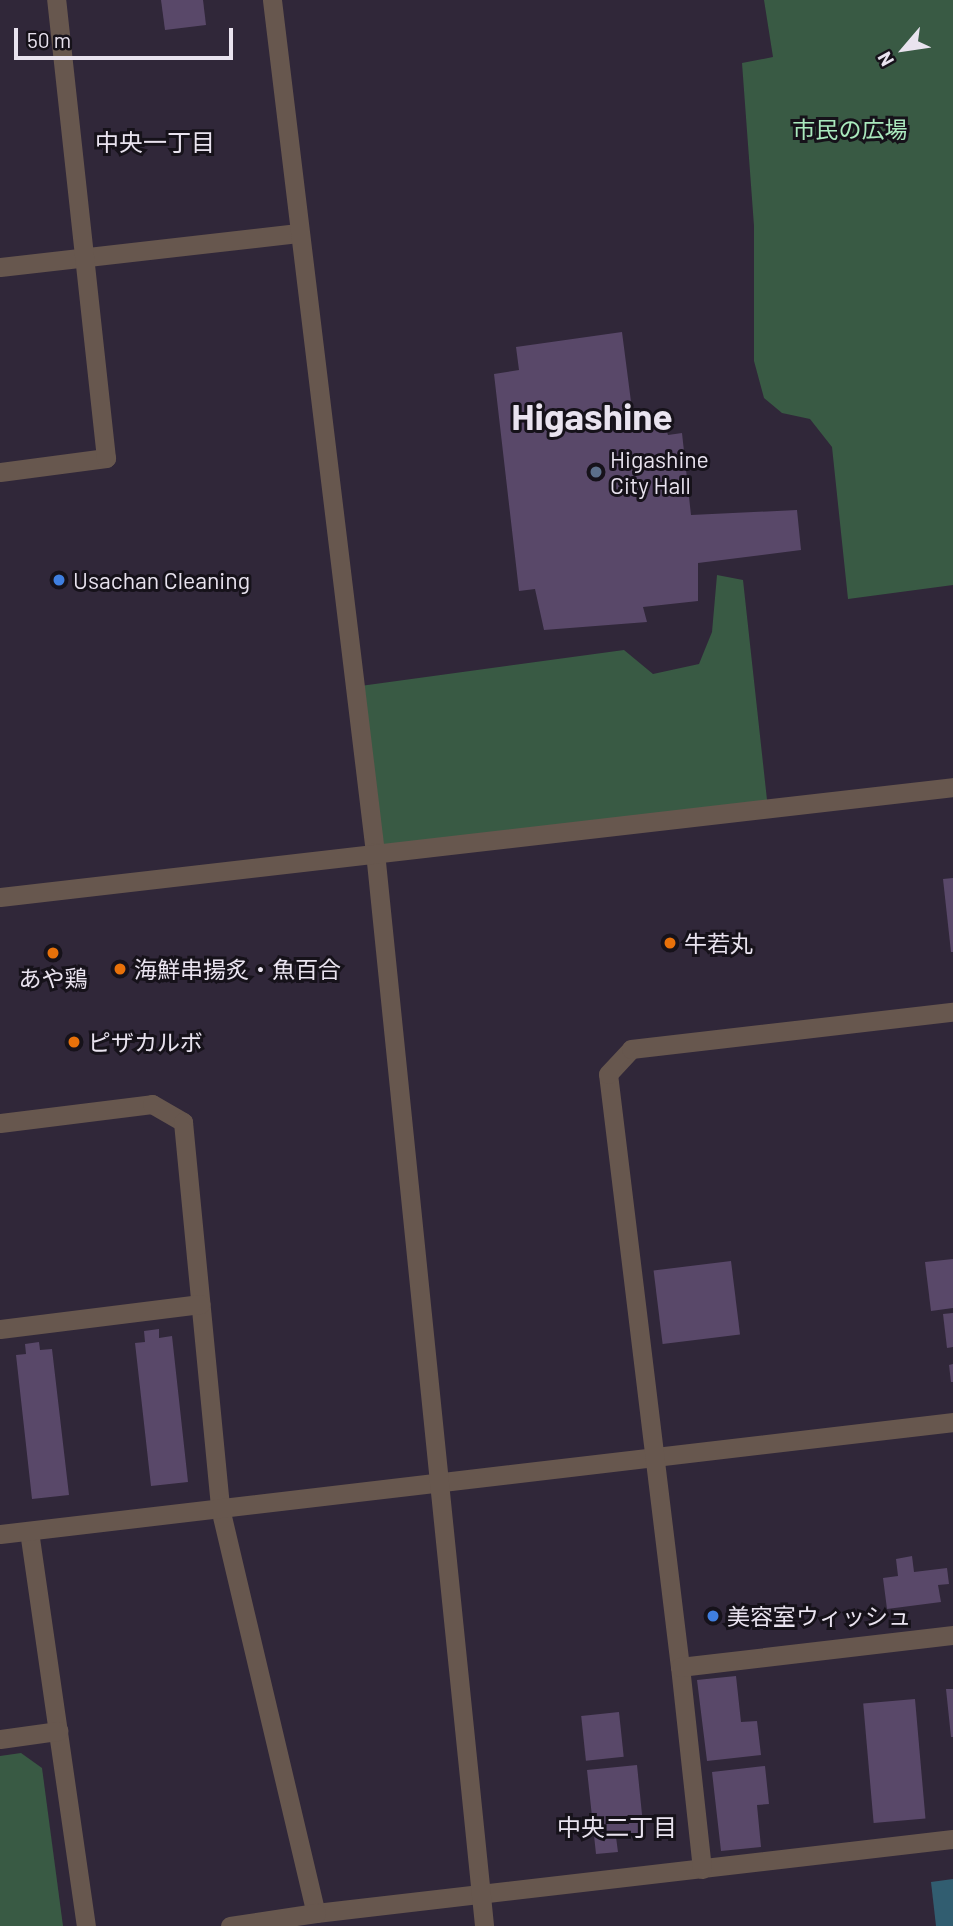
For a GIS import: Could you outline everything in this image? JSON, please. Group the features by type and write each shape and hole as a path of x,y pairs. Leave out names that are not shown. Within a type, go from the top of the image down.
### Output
{"street":[{"path":"0,472 106,458 56,0"},
{"path":"272,0 298,233 375,852 484,1896 484,1926"},
{"path":"0,267 298,233"},
{"path":"0,897 953,787"},
{"path":"702,1869 608,1074 631,1049 953,1012"},
{"path":"0,1123 152,1104 183,1122 220,1508 316,1913"},
{"path":"0,1329 200,1304"},
{"path":"0,1534 953,1422"},
{"path":"29,1531 86,1926"},
{"path":"680,1667 953,1635"},
{"path":"0,1739 58,1731"},
{"path":"230,1926 316,1913 484,1896 953,1839"}],"green space":[{"name":"市民の広場","path":"764,0 953,0 953,585 848,599 832,447 810,419 782,413 764,398 754,361 754,226 742,63 773,57"},
{"path":"717,575 743,580 768,809 375,852 353,687 624,650 653,674 699,664 712,632"},
{"path":"21,1753 42,1768 63,1926 0,1926 0,1756"}],"water":[{"path":"953,1879 953,1926 936,1926 931,1882"}],"building":[{"path":"161,0 203,0 206,25 165,30"},
{"name":"Higashine City Hall","path":"622,332 634,425 664,422 668,435 682,433 691,515 797,510 801,550 698,563 698,601 643,607 647,622 544,630 535,589 519,591 494,374 519,370 516,347"},
{"path":"953,878 953,952 951,952 943,879"},
{"path":"953,1259 953,1308 931,1311 925,1262"},
{"path":"731,1261 740,1334 663,1344 654,1271"},
{"path":"953,1313 953,1347 947,1348 943,1314"},
{"path":"159,1329 159,1338 172,1336 188,1482 151,1486 135,1343 145,1342 144,1331"},
{"path":"39,1342 40,1350 52,1349 69,1495 32,1499 16,1355 26,1354 25,1344"},
{"path":"953,1364 953,1382 951,1382 949,1365"},
{"path":"912,1556 914,1572 947,1568 949,1584 938,1585 941,1602 887,1609 883,1578 898,1576 896,1559"},
{"path":"736,1676 741,1722 757,1721 761,1755 707,1761 697,1680"},
{"path":"946,1689 953,1689 953,1737 951,1737"},
{"path":"915,1699 925,1819 874,1823 863,1704"},
{"path":"619,1712 624,1757 586,1761 581,1716"},
{"path":"637,1765 644,1834 616,1837 618,1852 596,1854 587,1770"},
{"path":"765,1766 769,1804 757,1805 761,1847 721,1851 712,1772"}],"place":[{"name":"Higashine City Hall","path":"596,472"},
{"name":"Usachan Cleaning","path":"59,580"},
{"name":"牛若丸","path":"670,943"},
{"name":"あや鶏","path":"53,953"},
{"name":"海鮮串揚炙・魚百合","path":"120,969"},
{"name":"ピザカルボ","path":"74,1042"},
{"name":"美容室ウィッシュ","path":"713,1616"}],"district":[{"name":"中央一丁目","path":"155,142"},
{"name":"Higashine","path":"592,415"},
{"name":"中央二丁目","path":"617,1827"}]}
